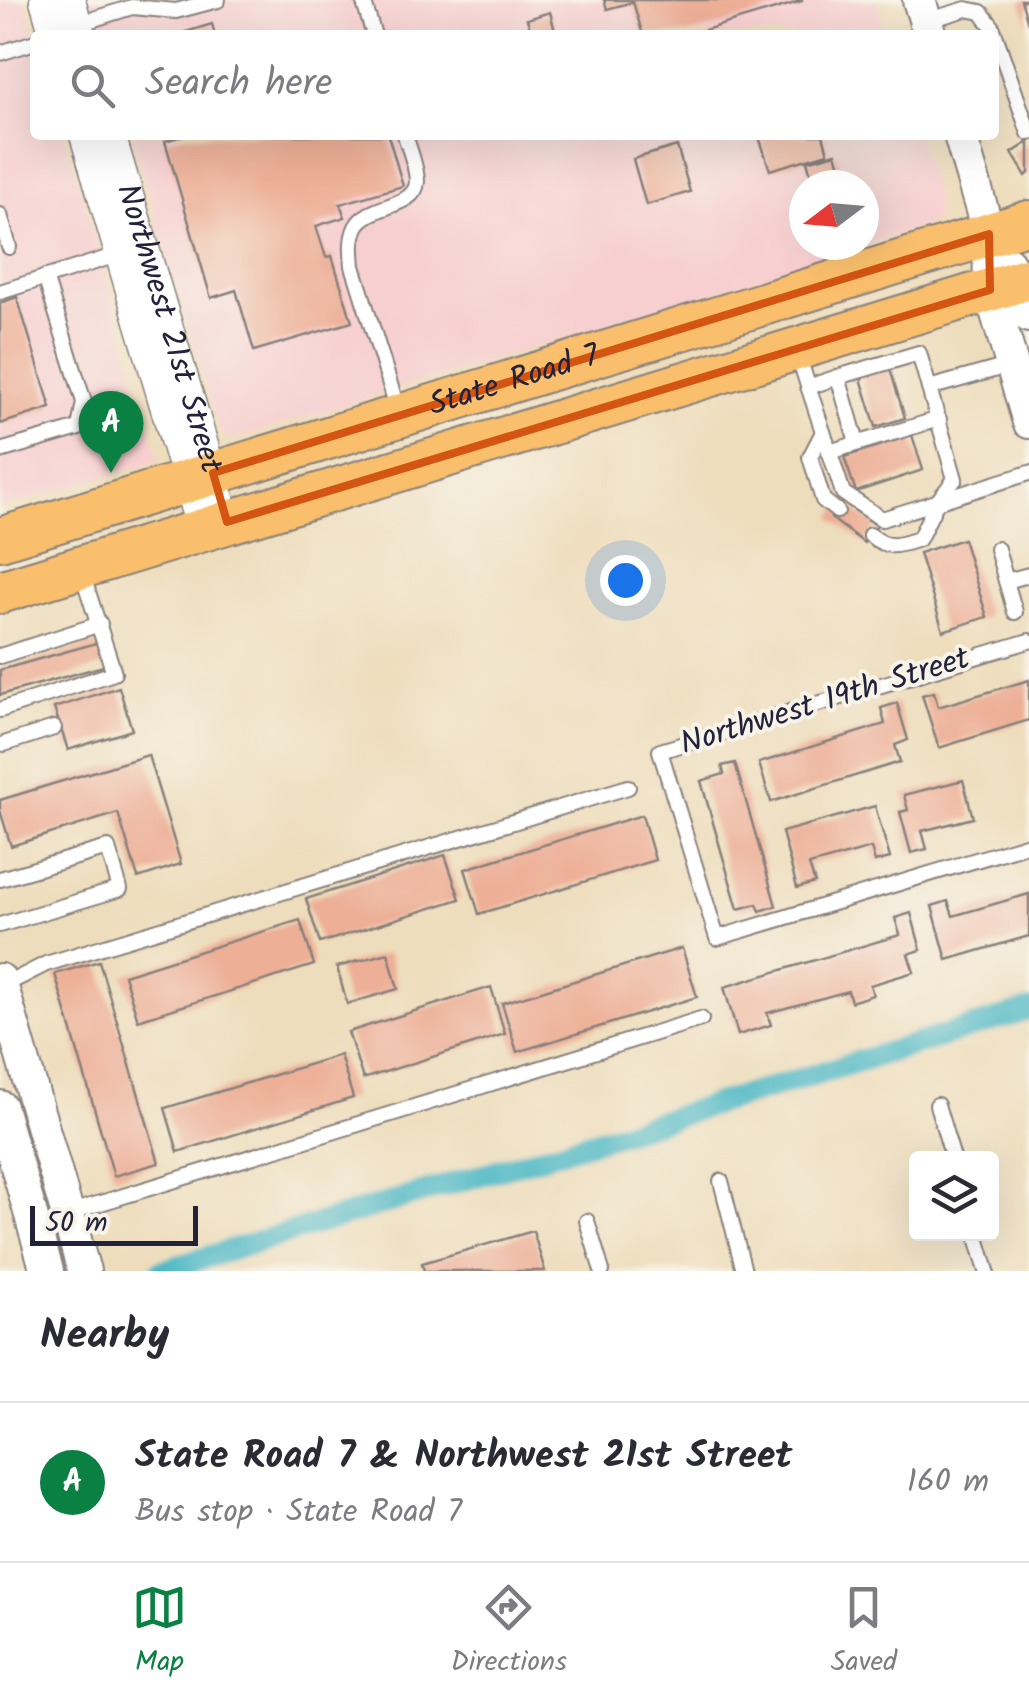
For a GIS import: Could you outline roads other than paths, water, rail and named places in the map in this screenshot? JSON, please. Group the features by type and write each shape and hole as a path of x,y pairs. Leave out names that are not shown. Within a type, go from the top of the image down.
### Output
{"main road":[{"name":"State Road 7","path":"0,539 1009,228"},
{"name":"State Road 7","path":"0,592 214,526 802,368 1017,291"}],"street":[{"path":"44,0 68,26"},
{"name":"Northwest 21st Street","path":"86,140 120,254 200,477"},
{"name":"Northwest 21st Street","path":"112,140 214,526"},
{"path":"963,140 1009,228 1017,291 1012,364 1029,422"},
{"path":"1,984 84,1271"},
{"path":"0,1107 9,1171 47,1271"}],"lane":[{"path":"68,26 132,7 176,10 218,0"},
{"path":"364,0 373,30"},
{"path":"925,19 966,10 981,12 993,30"},
{"path":"0,53 30,44"},
{"path":"999,46 1029,132"},
{"path":"400,416 353,266 351,244 357,224 369,212 404,200 414,192 417,180 406,140"},
{"path":"0,215 9,248"},
{"path":"0,292 120,254"},
{"path":"0,451 79,428 84,402 45,277"},
{"path":"802,368 838,377 918,352 956,479 937,502 919,539 898,546 881,544 870,535"},
{"path":"930,388 1012,364"},
{"path":"802,368 843,493 882,519 1029,473"},
{"path":"838,377 858,443"},
{"path":"829,452 939,419"},
{"path":"823,432 810,458 823,500 837,511"},
{"path":"997,550 1015,612"},
{"path":"0,710 29,694 87,676 114,673 80,567"},
{"path":"1006,581 1029,575"},
{"path":"0,656 18,658 48,649 74,632 100,624"},
{"path":"74,632 78,648"},
{"name":"Northwest 19th Street","path":"1029,641 660,751 717,938 1029,844"},
{"path":"1,741 54,728"},
{"path":"1,984 46,964 628,787"},
{"path":"0,879 108,848 120,888 0,925"},
{"path":"67,1214 701,1019"},
{"path":"937,1105 951,1151"},
{"path":"9,1171 52,1159"},
{"path":"721,1181 744,1271"},
{"path":"587,1221 602,1271"},
{"path":"978,1241 987,1271"}],"waterway":[{"path":"161,1271 1029,1010"}],"place":[{"name":"State Road 7 & Northwest 21st Street","path":"111,473"}]}
